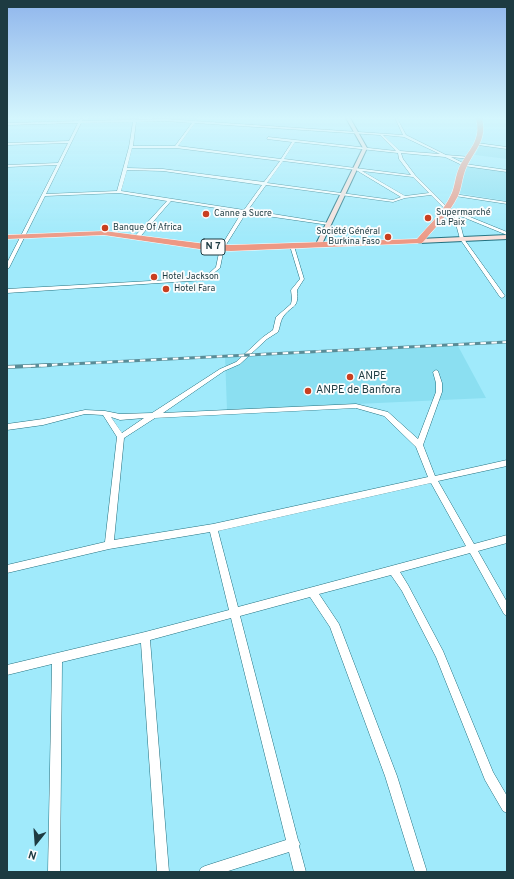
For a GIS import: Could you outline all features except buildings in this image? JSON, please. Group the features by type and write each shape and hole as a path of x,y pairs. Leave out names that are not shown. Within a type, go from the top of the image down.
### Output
{"highway":[{"path":"419,241 447,209 455,195 464,165 469,159"},
{"name":"N 7","path":"7,237 104,233 222,248 419,241"}],"main road":[{"path":"319,244 360,159"},
{"path":"419,241 507,237"}],"street":[{"path":"7,268 62,159"},
{"path":"119,192 128,159"},
{"path":"274,159 414,176"},
{"path":"401,159 414,176 447,209 507,234"},
{"path":"454,159 464,165 507,171"},
{"path":"7,291 205,279 218,268 222,248 245,211 282,160"},
{"path":"7,166 60,164"},
{"path":"125,169 163,170 393,201 404,197 431,194"},
{"path":"355,169 404,197"},
{"path":"43,195 119,192 329,224"},
{"path":"455,195 507,202"},
{"path":"137,236 170,200"},
{"path":"455,212 462,239 502,296"},
{"path":"121,437 222,370 238,363 265,338 276,331 279,317 292,305 294,290 302,279 296,253 292,246"},
{"path":"419,445 439,392 439,383 436,372"},
{"path":"7,427 43,422 85,412 105,413 120,417 356,406 386,414 419,445 433,480 507,611"},
{"path":"105,413 121,437 109,545"},
{"path":"7,569 109,545 213,528 507,463"},
{"path":"213,528 300,872"},
{"path":"7,670 145,637 507,540"},
{"path":"393,570 405,588 440,654 489,776 507,808"},
{"path":"312,592 334,624 391,776 421,872"},
{"path":"145,637 163,872"},
{"path":"54,872 57,658"},
{"path":"205,872 294,844"}],"shaded area":[{"path":"466,166 507,172 507,201 458,193"},
{"name":"ANPE","path":"458,346 486,398 227,410 225,356"}],"railway":[{"path":"48,365 507,342"},
{"path":"7,367 48,365"},
{"path":"30,366 48,365"}],"place":[{"name":"Canne a Sucre","path":"206,214"},
{"name":"Supermarché La Paix","path":"428,218"},
{"name":"Banque Of Africa","path":"105,228"},
{"name":"Société Général Burkina Faso","path":"388,237"},
{"name":"Hotel Jackson","path":"154,277"},
{"name":"Hotel Fara","path":"166,289"},
{"name":"ANPE","path":"350,377"},
{"name":"ANPE de Banfora","path":"308,391"}]}
